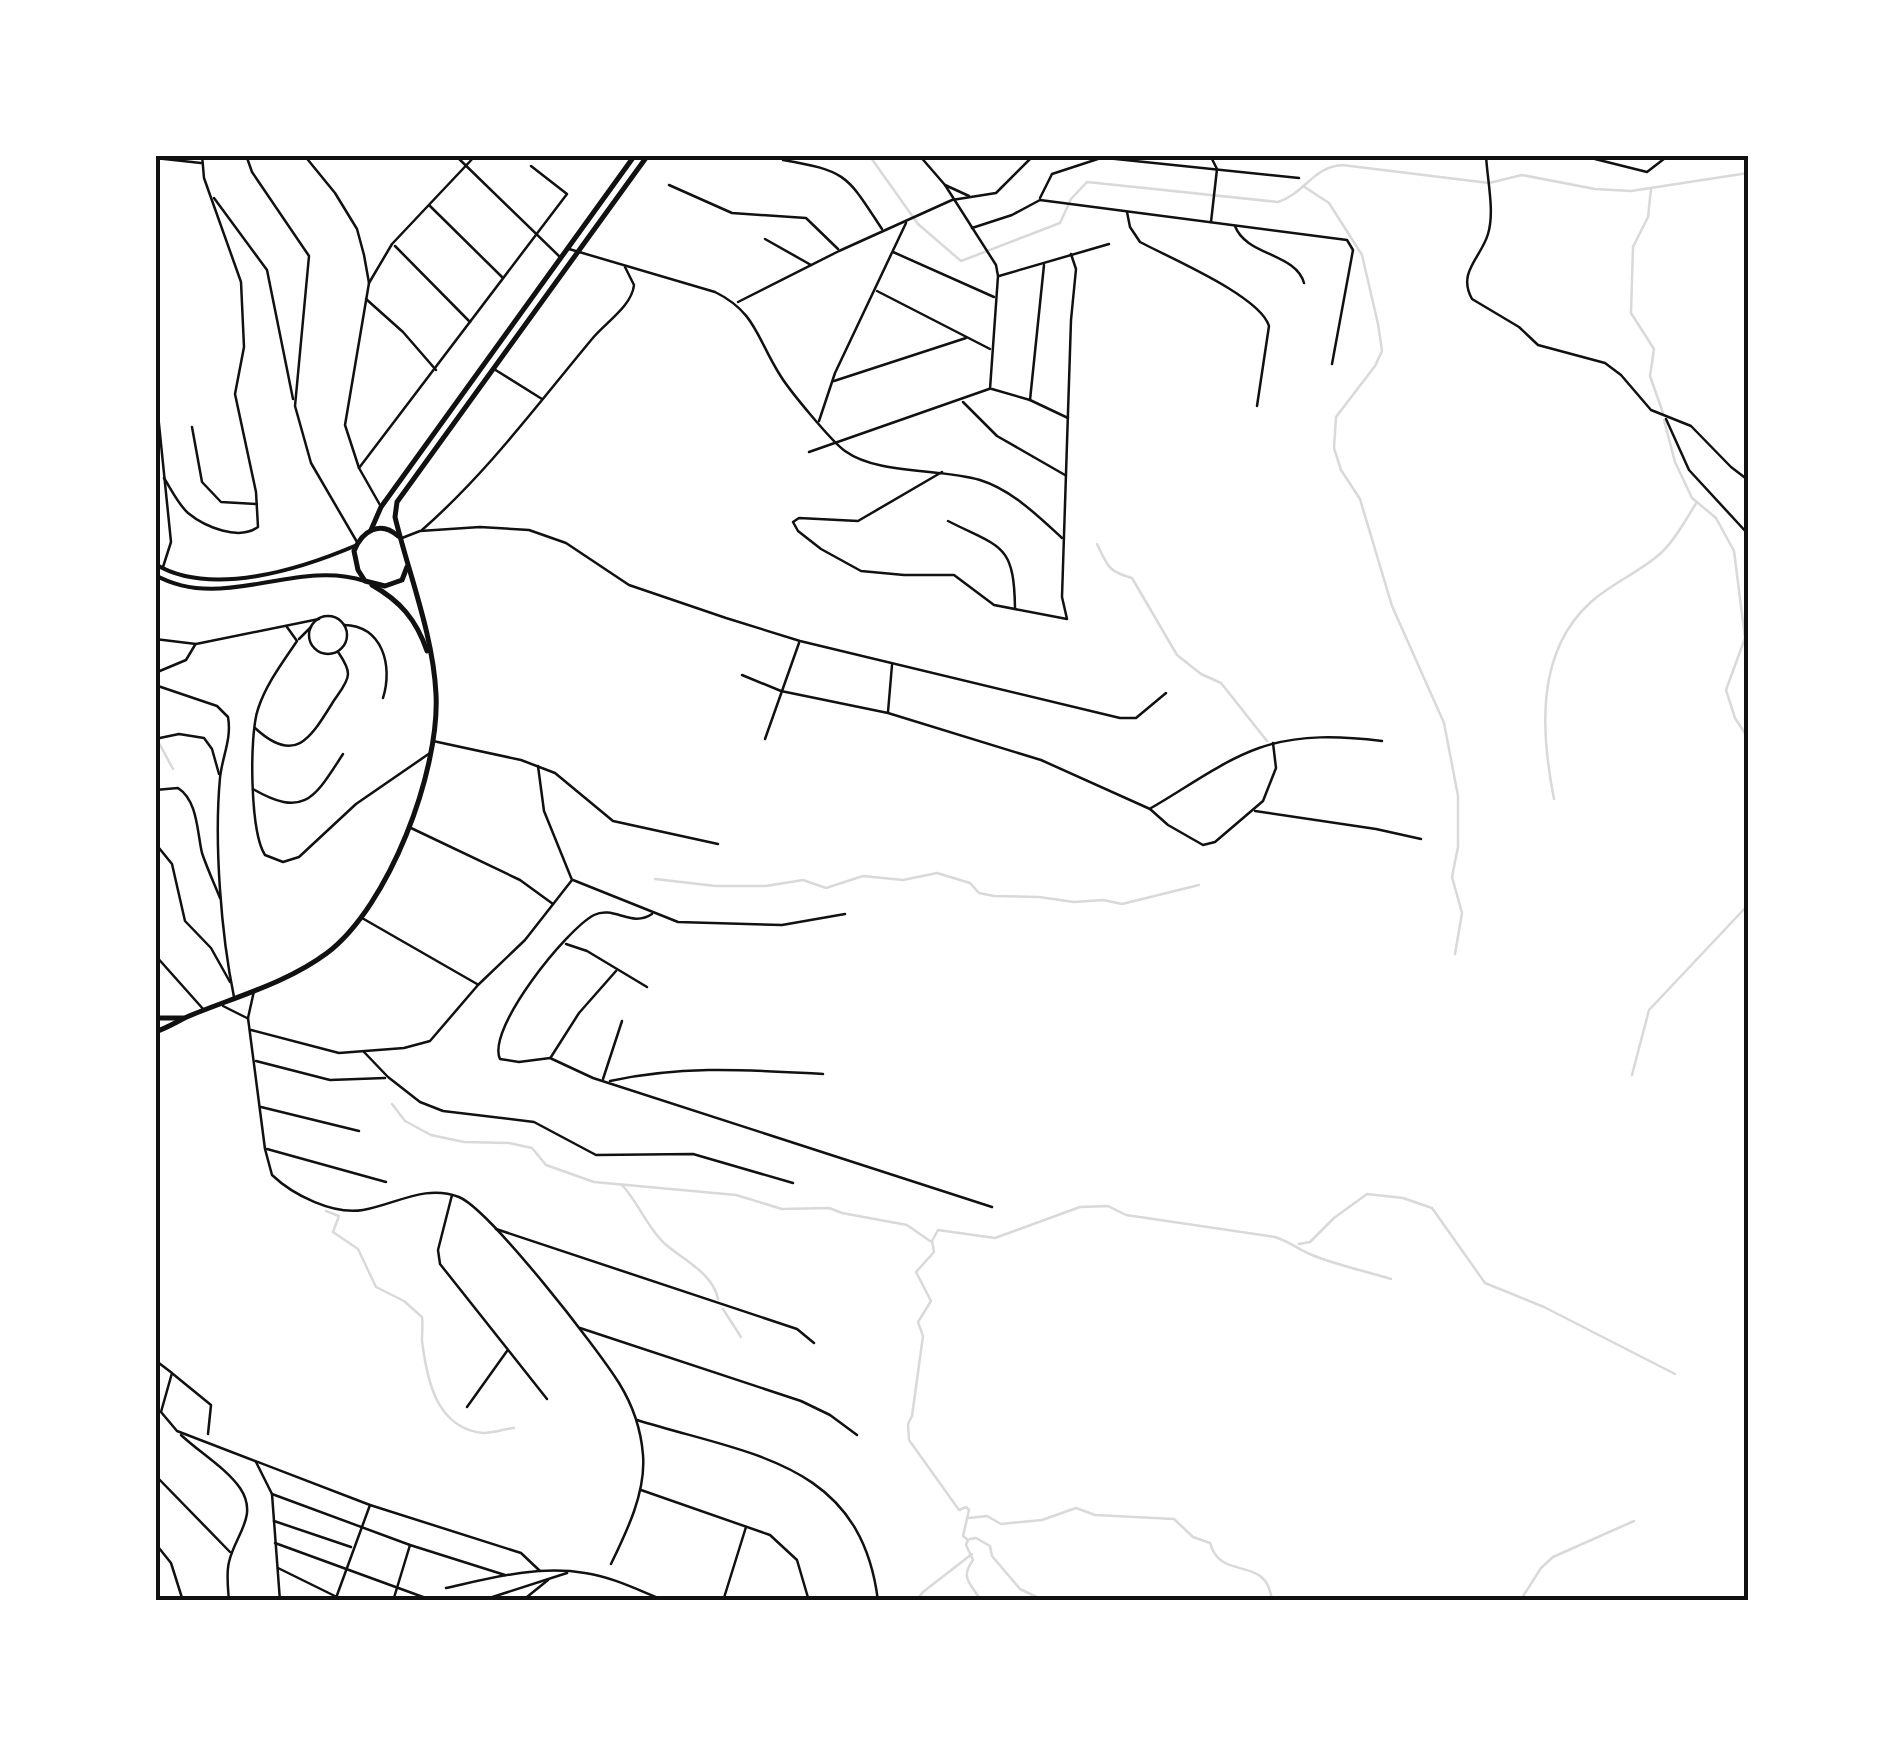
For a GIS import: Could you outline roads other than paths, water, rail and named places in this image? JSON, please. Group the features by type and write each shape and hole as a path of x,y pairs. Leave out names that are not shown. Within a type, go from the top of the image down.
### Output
{"highway":[{"path":"434,675 412,617 399,602 367,582 354,559 357,543 371,530 381,507 635,155"},
{"path":"155,1032 317,960 361,918 400,854 422,792 436,696 395,517 401,493 648,155"},
{"path":"371,530 388,527 401,539"},
{"path":"367,582 394,584 405,575 407,564"},
{"path":"155,1018 186,1018"}],"main road":[{"path":"155,564 190,578 224,580 316,562 357,543"},
{"path":"155,575 172,584 212,590 314,574 340,574 367,582"}],"street":[{"path":"164,478 184,510 214,527 239,532 255,530 260,522 234,394 244,347 241,282 202,155"},
{"path":"246,155 252,172 309,256 295,406"},
{"path":"304,155 335,193 357,229 368,283"},
{"path":"455,155 560,257"},
{"path":"381,507 359,468 344,425 368,283 392,244 476,155"},
{"path":"919,155 945,184 989,254 998,276 990,389"},
{"path":"737,303 952,200 996,193 1034,155"},
{"path":"1210,155 1217,169 1212,222"},
{"path":"1486,155 1488,233 1467,274 1472,299 1519,327 1538,344 1605,363 1621,375 1641,401 1692,426 1731,468 1748,480"},
{"path":"1594,159 1646,172 1670,155"},
{"path":"1040,200 1052,174 1108,156 1298,178"},
{"path":"155,158 202,163"},
{"path":"783,160 847,178 883,231"},
{"path":"359,468 567,194 531,166"},
{"path":"945,184 971,197"},
{"path":"668,185 732,213 806,218 839,251"},
{"path":"211,194 268,270 286,375 310,463 357,543"},
{"path":"972,228 1012,215 1040,200 1351,242 1353,250 1332,364"},
{"path":"429,205 504,278"},
{"path":"1127,210 1130,227 1140,242 1245,300 1267,319 1257,406"},
{"path":"819,421 832,382 909,221"},
{"path":"1234,225 1242,239 1299,270 1304,283"},
{"path":"765,239 812,265"},
{"path":"392,244 471,323"},
{"path":"998,276 1109,244"},
{"path":"566,248 715,292 737,303 784,382 837,444 875,464 982,481 1003,490 1064,539"},
{"path":"893,252 996,298"},
{"path":"942,472 858,520 799,518 793,522 798,530 852,568 904,575 954,575 989,603 1063,620 1068,616 1062,602 1070,320 1076,269 1070,254"},
{"path":"1030,400 1044,265"},
{"path":"401,539 420,531 452,504 507,446 600,329 631,298 634,285 625,267"},
{"path":"876,290 992,350"},
{"path":"364,298 403,332 436,370"},
{"path":"832,382 966,338"},
{"path":"492,368 543,400"},
{"path":"155,384 171,542 162,568"},
{"path":"810,452 990,389 1030,400 1069,418"},
{"path":"960,400 989,431 1067,476"},
{"path":"1665,415 1689,470 1748,534"},
{"path":"192,427 202,482 222,502 258,504"},
{"path":"948,521 999,546 1007,554 1015,578 1015,611"},
{"path":"420,531 507,527 548,535 629,585 800,641 1120,718 1136,718 1166,693"},
{"path":"155,638 196,644 332,617 344,625 364,628 380,645 389,678 383,698"},
{"path":"318,619 297,641 259,706 253,789 261,850 272,860 291,860 306,852 356,804 430,753"},
{"path":"312,626 312,646 324,654 338,652 346,642 344,625"},
{"path":"287,628 297,641"},
{"path":"764,739 800,641"},
{"path":"155,673 186,660 196,644"},
{"path":"255,728 282,747 306,740 346,680 347,668 338,652"},
{"path":"888,714 892,664"},
{"path":"742,675 781,691 888,714 1041,760 1150,809 1168,826 1207,845 1252,811 1268,792 1276,768 1273,744"},
{"path":"155,686 224,710 230,727 220,776 222,901 234,999"},
{"path":"155,739 179,734 204,738 212,749 220,776"},
{"path":"1150,809 1250,751 1273,744 1339,736 1382,741"},
{"path":"432,740 538,766 566,780 613,820 718,844"},
{"path":"253,789 280,802 300,804 321,788 343,754"},
{"path":"538,766 544,811 572,880 652,914 690,924 782,925 845,914"},
{"path":"155,790 178,788 188,797 204,857 222,901"},
{"path":"1252,811 1421,838"},
{"path":"408,827 520,880 554,906"},
{"path":"155,844 172,864 185,921 211,948 231,984"},
{"path":"250,1030 327,1052 404,1048 430,1041 478,985 525,940 572,880"},
{"path":"652,914 635,921 612,913 597,914 565,943 508,1016 496,1048 500,1058 518,1062 550,1058 572,1070 992,1208"},
{"path":"361,918 478,985"},
{"path":"565,943 587,951 648,987"},
{"path":"155,955 206,1010"},
{"path":"550,1058 578,1014 616,970"},
{"path":"254,991 248,1018 272,1175 304,1196 347,1210 424,1192 452,1195 474,1206 619,1382 636,1420 643,1454 640,1490 611,1564"},
{"path":"220,1005 248,1018"},
{"path":"605,1081 622,1021"},
{"path":"362,1051 388,1077 431,1107 534,1122 590,1153 693,1154 793,1183"},
{"path":"254,1060 330,1080 388,1077"},
{"path":"605,1081 698,1068 822,1074"},
{"path":"260,1107 360,1131"},
{"path":"266,1149 386,1182"},
{"path":"452,1195 438,1258 445,1272 547,1399"},
{"path":"495,1228 797,1329 814,1343"},
{"path":"578,1328 801,1401 830,1415 857,1435"},
{"path":"467,1407 507,1351"},
{"path":"155,1360 210,1404 208,1434"},
{"path":"172,1373 161,1412 243,1493 248,1513 227,1566 229,1601"},
{"path":"636,1420 782,1465 828,1492 844,1509 868,1551 878,1601"},
{"path":"177,1431 370,1506 521,1554 540,1571"},
{"path":"255,1459 272,1494 280,1601"},
{"path":"155,1475 231,1553"},
{"path":"640,1490 770,1534 786,1546 804,1575 809,1601"},
{"path":"272,1494 505,1575"},
{"path":"336,1598 370,1506"},
{"path":"274,1521 353,1548"},
{"path":"723,1601 746,1526"},
{"path":"155,1543 171,1563 184,1601"},
{"path":"274,1543 434,1601"},
{"path":"393,1601 410,1545"},
{"path":"276,1568 345,1601"},
{"path":"480,1601 574,1572"},
{"path":"446,1588 505,1575 574,1572 594,1575 666,1601"},
{"path":"522,1601 549,1579"}],"waterway":[{"path":"578,155 586,155"},
{"path":"733,155 759,155"},
{"path":"869,155 918,224 961,261 1060,223 1071,199 1087,182 1278,202 1323,170 1342,165 1489,183 1522,175 1595,189 1631,191 1748,173"},
{"path":"1303,186 1329,203 1362,255 1378,324 1382,351 1336,417 1334,448 1341,470 1360,499 1392,606 1444,723 1458,796 1458,847 1452,877 1462,913 1455,954"},
{"path":"1651,189 1648,217 1633,247 1631,313 1654,349 1650,376 1663,413"},
{"path":"1664,420 1675,462 1692,498 1716,518 1734,551 1745,638 1726,690 1735,718 1748,738"},
{"path":"1554,799 1545,721 1551,669 1560,645 1591,602 1666,547 1697,502"},
{"path":"1097,544 1109,567 1132,578 1177,655 1201,674 1221,683 1267,741"},
{"path":"159,743 173,769"},
{"path":"655,879 716,886 766,886 803,880 826,888 863,876 903,880 937,873 970,883 979,893 994,896 1122,904 1199,885"},
{"path":"1632,1075 1649,1010 1748,905"},
{"path":"392,1104 405,1121 431,1135 532,1148 546,1165 594,1182 736,1195 782,1209 829,1208 907,1225 930,1241"},
{"path":"622,1185 658,1237 704,1274 718,1299"},
{"path":"1299,1244 1310,1242 1367,1194 1403,1198 1432,1208 1485,1283 1544,1307 1675,1374"},
{"path":"981,1601 967,1577 973,1560 966,1545 968,1540 963,1536 969,1510 959,1510 909,1440 908,1424 923,1336 918,1322 931,1301 916,1272 934,1252 932,1241 938,1230 995,1238 1080,1207 1108,1206 1126,1215 1275,1237 1321,1259 1391,1279"},
{"path":"326,1211 339,1216 333,1232 358,1249 376,1287 404,1301 422,1317 427,1371 444,1412 454,1422 483,1433 514,1428"},
{"path":"723,1309 741,1337"},
{"path":"969,1518 987,1516 1001,1524 1042,1520 1076,1508 1095,1515 1174,1519 1193,1537 1210,1543 1224,1562 1262,1577 1272,1601"},
{"path":"1520,1601 1553,1557 1634,1521"},
{"path":"970,1539 990,1546 992,1556 1020,1589 1045,1601"},
{"path":"916,1601 972,1554"}]}
